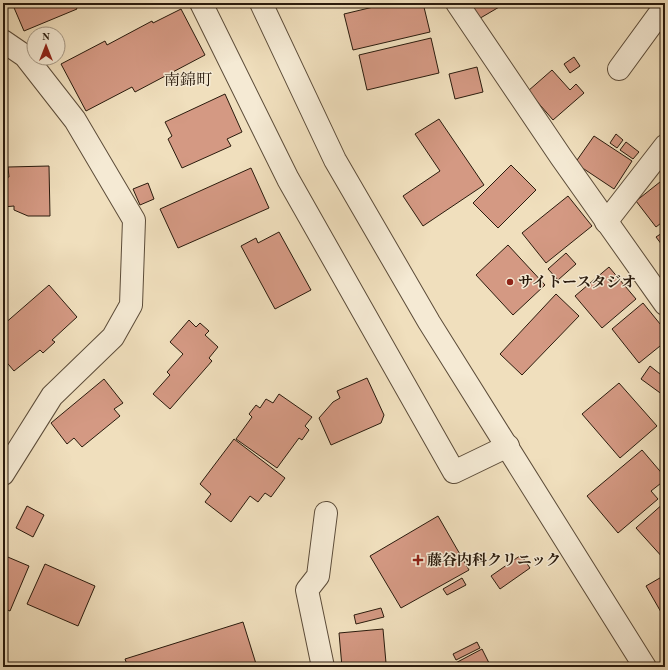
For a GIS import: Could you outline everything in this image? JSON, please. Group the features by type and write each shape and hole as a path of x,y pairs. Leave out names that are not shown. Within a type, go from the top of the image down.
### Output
{"street":[{"path":"201,3 288,179 454,472 508,446"},
{"path":"261,3 335,160 429,322 645,667"},
{"path":"457,3 561,157 665,304"},
{"path":"619,68 665,6"},
{"path":"3,41 25,56 75,120 134,220 131,305 113,337 52,396 3,474"},
{"path":"606,222 665,146"},
{"path":"323,667 307,590 318,576 326,513"}],"building":[{"path":"12,3 74,3 77,9 36,26 26,26 26,30 24,31"},
{"path":"390,3 423,3 430,32 353,50 344,14"},
{"path":"468,3 506,3 477,20"},
{"path":"181,9 205,55 135,92 132,87 86,111 62,66 66,66 66,61 105,41 107,45 152,21 153,23"},
{"path":"431,38 439,73 367,90 359,55"},
{"path":"574,57 580,66 570,73 564,64"},
{"path":"477,67 483,92 455,99 449,74"},
{"path":"552,70 570,90 576,84 584,93 553,120 528,91"},
{"path":"225,94 242,132 227,139 231,146 182,168 168,139 172,136 165,122"},
{"path":"439,119 484,185 423,226 403,196 440,171 415,134"},
{"path":"616,134 623,140 617,148 610,143"},
{"path":"594,136 632,161 614,189 575,163"},
{"path":"626,142 639,152 633,159 620,150"},
{"path":"511,165 536,190 498,228 473,203"},
{"path":"49,166 50,216 28,216 14,210 14,206 3,207 3,178 9,177 8,167"},
{"path":"251,168 269,208 178,248 160,209"},
{"path":"665,178 665,220 656,227 636,201"},
{"path":"148,183 154,199 140,205 133,189"},
{"path":"568,196 592,226 546,263 522,233"},
{"path":"665,231 665,249 656,237"},
{"path":"279,232 311,290 275,309 241,246 256,238 258,243"},
{"path":"508,245 545,285 513,315 476,275"},
{"path":"566,253 576,264 558,280 548,269"},
{"path":"609,267 636,299 602,328 575,296"},
{"path":"49,285 77,317 52,340 55,342 43,353 40,350 14,371 3,358 3,325"},
{"path":"556,294 579,316 522,375 500,354"},
{"path":"643,303 665,330 665,342 639,363 612,329"},
{"path":"189,320 196,327 200,323 209,331 205,335 218,347 209,358 212,361 170,409 153,394 170,375 167,372 183,354 170,342"},
{"path":"650,366 665,378 665,392 663,395 641,379"},
{"path":"367,378 384,415 381,423 331,445 319,418 333,402 340,398 337,391"},
{"path":"104,379 123,403 114,409 120,416 82,447 74,438 67,444 51,423"},
{"path":"619,383 657,426 620,458 582,414"},
{"path":"279,394 312,417 305,426 309,430 302,440 299,438 277,468 236,439 252,417 249,414 256,405 260,408 266,399 273,403"},
{"path":"662,403 665,403 665,459 662,459"},
{"path":"234,439 285,478 271,497 265,493 258,502 250,496 231,522 205,502 211,494 200,484"},
{"path":"642,450 665,477 665,480 651,491 658,499 618,533 587,496"},
{"path":"665,502 665,558 664,559 636,528"},
{"path":"27,506 44,515 33,537 16,528"},
{"path":"438,516 469,570 401,608 370,556"},
{"path":"3,555 29,566 10,611 3,608"},
{"path":"521,555 530,568 500,589 491,576"},
{"path":"45,564 95,586 78,626 27,604"},
{"path":"665,575 665,619 646,586"},
{"path":"462,578 466,585 447,595 443,589"},
{"path":"381,608 384,617 356,624 354,615"},
{"path":"243,622 257,667 128,667 125,659"},
{"path":"383,629 386,663 368,665 368,667 342,667 339,633"},
{"path":"477,642 480,648 456,660 453,654"},
{"path":"482,649 491,667 448,667"}],"place":[{"name":"サイトースタジオ","path":"510,282"},
{"name":"藤谷内科クリニック","path":"418,560"}],"district":[{"name":"南錦町","path":"188,79"}]}
